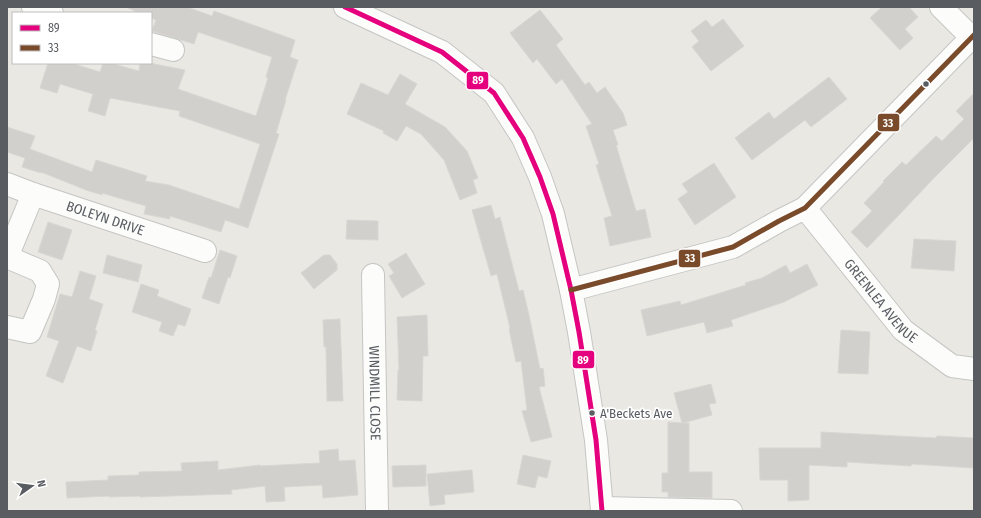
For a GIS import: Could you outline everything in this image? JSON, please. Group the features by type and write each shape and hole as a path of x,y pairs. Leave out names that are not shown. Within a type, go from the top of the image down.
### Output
{"street":[{"path":"33,7 49,12"},
{"path":"345,7 442,52 494,93 523,138 540,177 553,214 571,290 596,440 602,510 731,511"},
{"path":"571,290 733,247 779,220 805,208 973,36 941,7"},
{"path":"152,44 173,50"},
{"name":"BOLEYN DRIVE","path":"7,184 205,251"},
{"path":"7,327 30,332 44,299 48,284 40,271 7,257 33,194"},
{"name":"GREENLEA AVENUE","path":"805,208 903,330 952,366 974,369"},
{"name":"WINDMILL CLOSE","path":"373,275 377,511"}],"building":[{"path":"126,7 187,7 212,16 214,11 295,40 290,57 298,60 276,133 279,134 248,228 225,220 221,232 170,216 170,219 144,214 146,206 102,193 102,195 86,190 41,172 22,167 25,158 7,152 7,127 35,136 30,149 92,172 96,160 147,176 145,181 169,185 239,209 260,144 179,116 180,111 110,98 105,116 88,111 93,94 60,84 57,93 40,88 48,64 74,64 100,72 103,64 114,64 139,71 140,64 152,64 185,70 178,89 256,116 268,78 266,77 272,57 198,32 194,44 152,31 156,20 152,18 152,12 137,12"},
{"path":"882,7 909,7 918,17 905,29 913,38 900,50 870,18"},
{"path":"540,10 563,39 556,45 585,85 589,82 597,93 605,87 623,113 627,125 613,130 618,145 616,145 636,211 645,209 651,237 610,246 604,218 612,216 596,165 599,164 586,126 592,124 562,79 556,84 537,59 533,63 510,33"},
{"path":"723,19 744,46 711,71 692,47 699,41 691,31 706,20 712,27"},
{"path":"400,74 417,84 405,104 445,127 467,151 478,178 473,180 477,193 460,200 444,160 421,134 406,126 397,141 383,133 384,131 347,114 361,83 388,95"},
{"path":"829,77 847,99 811,127 805,120 752,160 735,138 769,112 774,119"},
{"path":"974,93 974,138 867,248 851,232 872,211 864,203 902,162 906,165 936,136 942,141 964,119 956,111"},
{"path":"714,163 736,197 695,225 678,199 688,192 682,184"},
{"path":"491,205 495,219 500,217 519,291 523,290 540,369 543,368 545,386 539,387 552,437 531,442 522,411 527,410 521,361 516,362 510,328 497,274 491,276 472,210"},
{"path":"347,220 378,221 378,240 346,239"},
{"path":"48,222 72,230 62,260 38,252"},
{"path":"914,239 956,241 954,271 911,268"},
{"path":"220,250 237,256 219,304 202,298 209,277 211,278"},
{"path":"406,253 425,284 402,298 389,276 394,273 388,264"},
{"path":"107,255 142,265 138,282 103,273"},
{"path":"324,255 330,255 337,264 337,270 314,289 301,273"},
{"path":"807,264 818,285 784,302 731,320 733,326 707,333 704,322 647,336 641,310 680,301 681,305 746,285 745,283 762,278 786,265 790,273"},
{"path":"80,271 96,276 89,299 103,304 95,330 97,331 91,351 77,346 63,383 46,376 59,341 47,337 60,294 72,297"},
{"path":"141,284 159,290 157,296 191,309 185,326 178,324 173,336 159,331 162,322 132,312"},
{"path":"427,315 428,356 423,356 422,401 397,400 399,370 397,317"},
{"path":"340,319 343,401 327,401 326,347 324,347 323,320"},
{"path":"841,330 870,332 868,374 838,373"},
{"path":"711,384 716,403 709,404 712,415 683,423 689,423 689,472 712,472 712,498 668,497 668,492 662,492 662,473 668,473 668,422 682,423 674,393"},
{"path":"821,432 936,438 937,436 974,438 974,468 847,462 847,467 809,465 809,500 788,501 788,480 760,480 759,448 821,448"},
{"path":"338,449 339,461 355,460 358,495 323,498 322,485 284,487 285,501 266,502 265,486 231,490 232,494 67,498 66,482 108,480 108,476 139,475 139,472 182,471 181,463 218,461 218,470 260,465 320,463 319,451"},
{"path":"523,455 551,461 547,478 538,476 535,488 517,484"},
{"path":"426,465 426,486 393,487 392,466"},
{"path":"472,470 474,492 444,495 445,504 430,506 427,474"}],"transit line":[{"name":"89","path":"345,7 442,52 494,93 523,138 540,177 553,214 571,290 596,440 602,511"},
{"name":"33","path":"571,290 733,247 805,208 974,35"}],"place":[{"name":"A'Beckets Ave","path":"592,413"}]}
